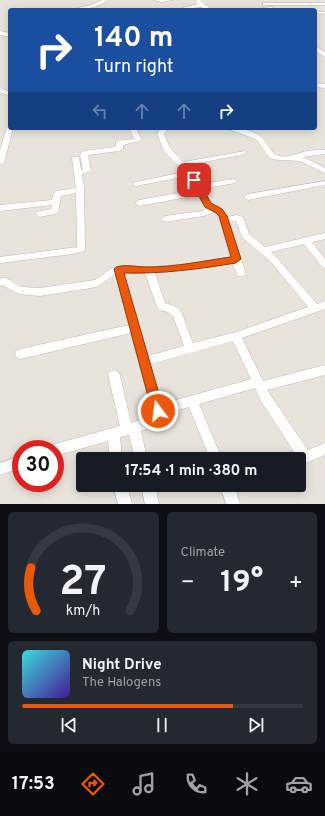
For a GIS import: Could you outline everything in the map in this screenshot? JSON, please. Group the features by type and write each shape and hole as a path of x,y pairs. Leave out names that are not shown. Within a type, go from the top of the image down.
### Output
{"street":[{"path":"91,8 106,0"},
{"path":"160,2 171,0"},
{"path":"197,0 207,8"},
{"path":"267,6 303,7 325,4"},
{"path":"184,8 202,5"},
{"path":"0,160 9,130"},
{"path":"78,173 87,171 84,155 86,153 116,149 120,147 119,143 138,140 133,130"},
{"path":"162,130 160,132 167,149 189,173 208,205 219,211 225,220 241,274"},
{"path":"234,130 259,139 264,144 265,149 273,156 279,158 297,158 304,160 325,171"},
{"path":"297,158 304,154 325,152"},
{"path":"182,164 242,153"},
{"path":"0,260 81,249 80,190 76,159"},
{"path":"136,184 189,173"},
{"path":"139,203 232,181"},
{"path":"248,197 325,183"},
{"path":"40,214 54,211 57,195 59,193 80,190"},
{"path":"0,208 56,202"},
{"path":"165,219 204,214 214,209"},
{"path":"145,361 236,336 320,306 275,261 245,235 242,221 240,219 225,220"},
{"path":"262,250 325,236"},
{"path":"306,240 325,265"},
{"path":"1,279 18,290 40,292 96,283 113,271 119,269 149,270 186,267 236,259"},
{"path":"64,447 131,429 160,419 119,269"},
{"path":"149,270 163,308 171,309 177,314 190,348"},
{"path":"20,354 134,328"},
{"path":"236,336 259,384 298,452"},
{"path":"158,411 259,384 325,370"},
{"path":"114,375 139,452"},
{"path":"192,401 213,452"},
{"path":"113,434 115,452"},
{"path":"306,457 325,449"},
{"path":"0,469 12,465"},
{"path":"122,492 125,504"},
{"path":"149,492 152,504"},
{"path":"229,492 233,504"}],"shaded area":[{"path":"0,0 325,0 325,504 0,504"}],"route":[{"path":"158,411 119,269 149,270 186,267 236,259 223,216 219,211 208,205 194,180"}]}
